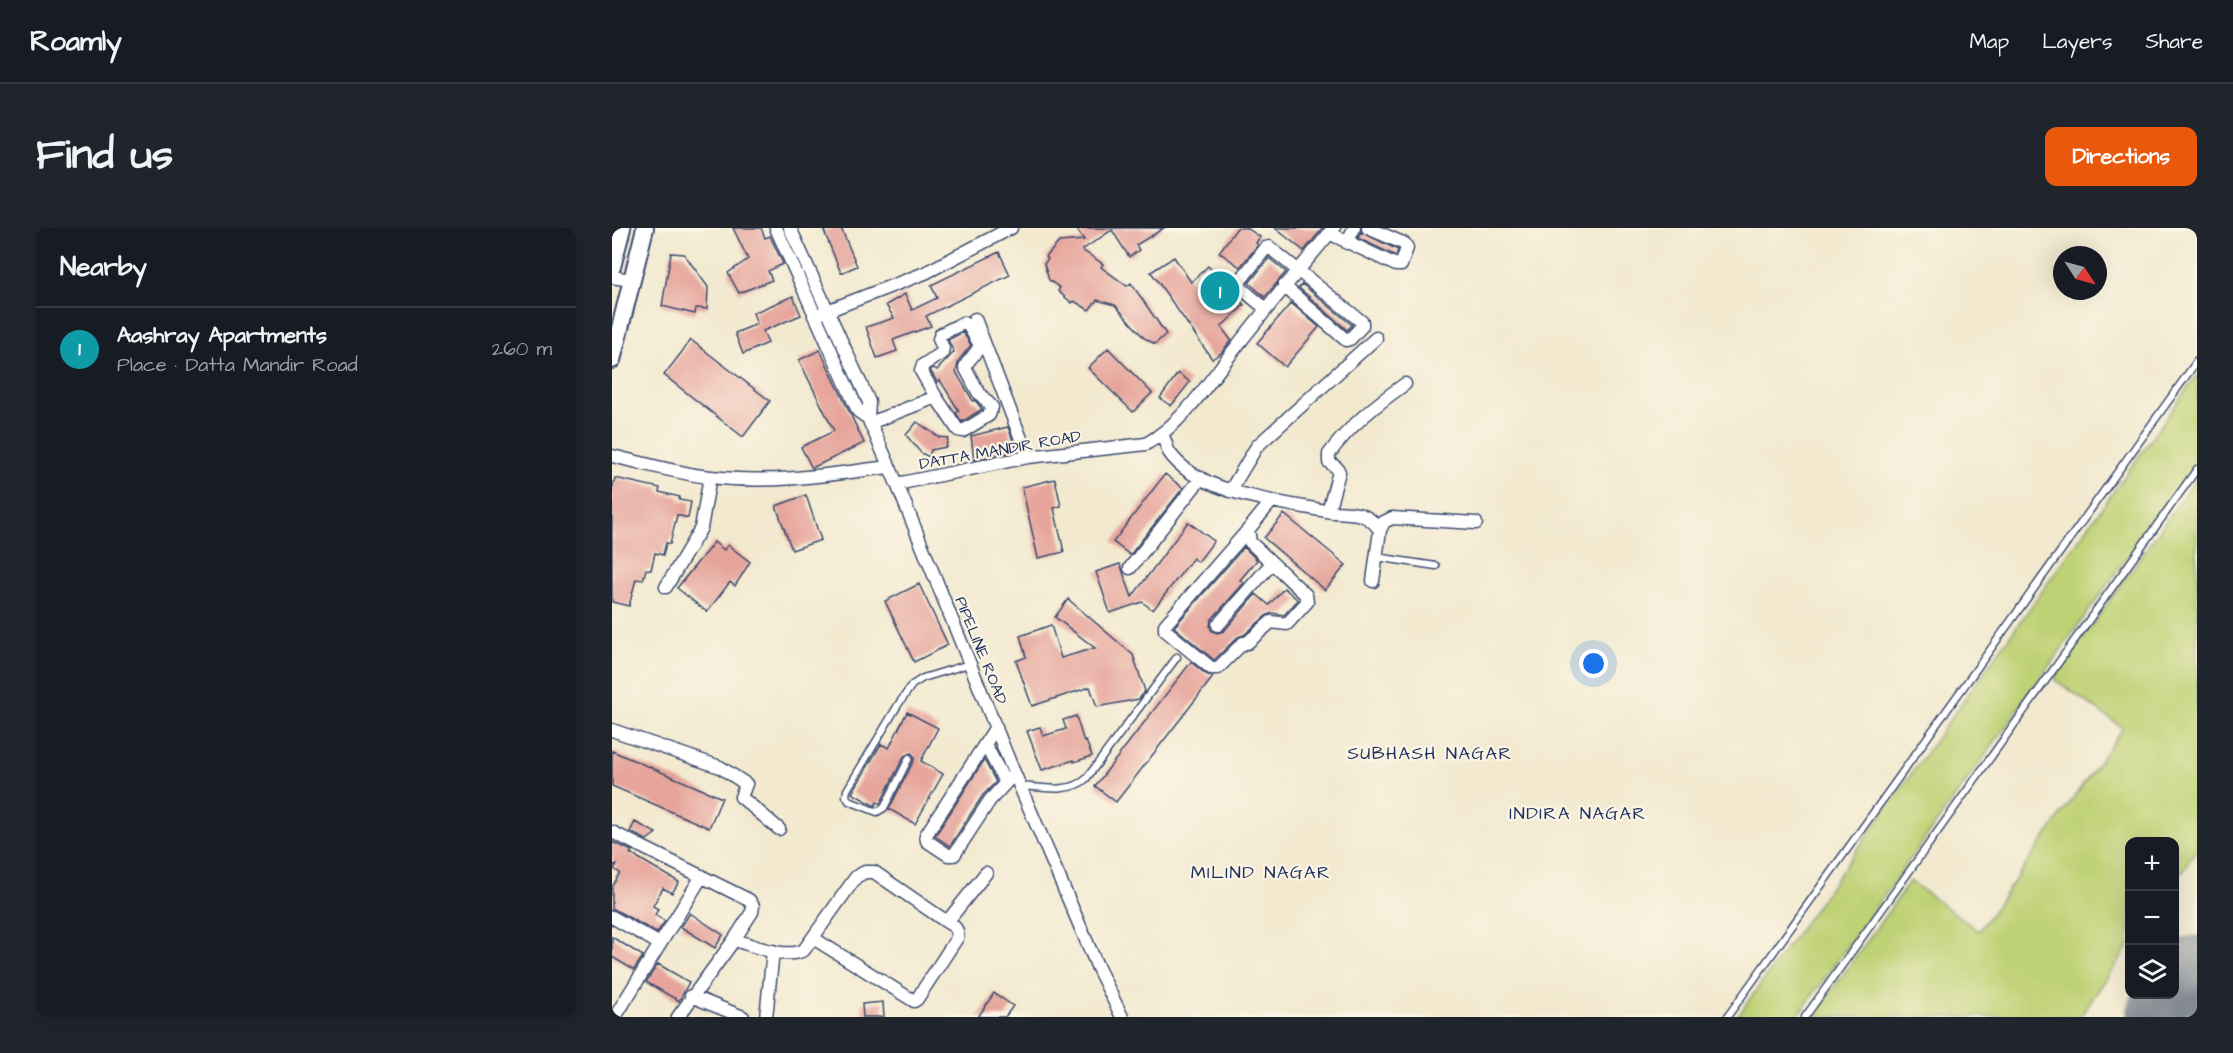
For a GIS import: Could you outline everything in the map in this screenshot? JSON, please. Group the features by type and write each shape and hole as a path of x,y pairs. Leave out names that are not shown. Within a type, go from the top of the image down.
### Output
{"main road":[{"path":"612,267 622,228"},
{"path":"612,360 645,228"}],"street":[{"name":"PIPELINE ROAD","path":"776,228 858,411 869,421"},
{"name":"PIPELINE ROAD","path":"790,228 869,402 869,421 996,727 1010,776 1122,1017"},
{"path":"814,316 925,273 1011,228"},
{"path":"1347,243 1354,228"},
{"path":"1331,231 1347,243 1396,265 1401,265 1407,248 1405,244 1368,228"},
{"name":"DATTA MANDIR ROAD","path":"897,484 1028,457 1146,444 1163,435 1266,309 1288,290 1302,273 1331,231"},
{"path":"1266,309 1242,289 1239,282 1269,247 1362,322 1362,326 1350,339 1346,340 1288,290"},
{"path":"612,277 631,280"},
{"path":"975,319 1028,457"},
{"path":"963,323 968,325 980,345 965,367 978,392 992,407 992,411 963,431 958,430 936,397 921,372 923,365 942,353 943,348 939,339 941,334 963,323"},
{"path":"1230,491 1257,446 1376,338"},
{"path":"1328,511 1339,472 1329,462 1329,454 1337,442 1372,408 1405,384"},
{"path":"869,421 936,397"},
{"path":"1163,435 1168,451 1185,468 1230,491 1272,502 1366,516 1373,520 1380,530"},
{"path":"612,456 710,477 759,479 826,476 888,467"},
{"path":"666,587 701,528 710,477"},
{"path":"1130,568 1201,478"},
{"path":"1248,530 1250,542 1306,595 1307,602 1287,624 1270,622 1248,644 1243,643 1218,668 1211,668 1165,630 1166,625 1272,502"},
{"path":"1373,581 1380,530 1384,522 1392,518 1476,523"},
{"path":"1218,625 1272,563"},
{"path":"985,744 1010,776 990,800 954,855 948,855 927,841 926,836 985,744 996,727"},
{"path":"612,730 720,767 746,784 741,797 779,830"},
{"path":"612,832 744,897 753,906 753,912 678,1017"},
{"path":"734,940 788,955 797,954 804,950 856,877 865,872 874,872 956,928 958,933 918,999 914,1001 813,938"},
{"path":"947,922 986,873"},
{"path":"615,1017 702,876"},
{"path":"612,917 660,944"},
{"path":"766,1017 773,951"},
{"path":"692,996 743,1017"}],"lane":[{"path":"1727,1017 2197,361"},
{"path":"1805,1017 2197,469"},
{"path":"1376,557 1436,567"},
{"path":"1010,776 1065,788 1079,785 1086,779 1177,657"},
{"path":"909,758 884,808 877,812 849,801 846,796 847,790 912,685 923,678 970,664"}],"green space":[{"path":"2197,375 2197,460 1797,1017 1737,1017"},
{"path":"2197,477 2197,850 2179,876 2179,837 2125,837 2125,952 2080,1017 1813,1017 1910,881 1979,931 2123,728 2054,679"}],"building":[{"path":"733,228 761,228 765,238 770,236 783,264 768,271 772,280 739,293 728,273 748,259"},
{"path":"841,228 857,266 841,273 824,231"},
{"path":"1076,228 1164,228 1136,245 1139,250 1129,257 1112,230 1082,250 1103,264 1101,267 1127,286 1131,283 1166,334 1155,344 1144,338 1115,305 1097,300 1089,310 1074,301 1072,303 1058,291 1060,288 1049,280 1044,264 1048,259 1046,257 1059,242 1084,240"},
{"path":"1237,228 1247,228 1260,237 1256,243 1258,245 1240,267 1219,252"},
{"path":"1275,228 1323,228 1304,251"},
{"path":"1361,232 1398,250 1396,256 1358,238"},
{"path":"999,252 1010,275 926,316 931,326 893,340 897,351 877,358 866,327 894,318 886,305 905,294 912,310 937,298 931,285"},
{"path":"671,253 684,254 708,287 707,309 696,308 695,314 662,306"},
{"path":"1174,257 1191,282 1208,266 1244,305 1221,327 1231,340 1222,352 1212,359 1151,272"},
{"path":"1269,258 1286,272 1265,297 1249,283"},
{"path":"1302,284 1352,325 1347,330 1299,288"},
{"path":"793,296 801,315 763,331 768,343 743,354 735,333 757,324 753,313"},
{"path":"1291,303 1319,327 1285,367 1257,343"},
{"path":"963,332 971,345 959,360 956,372 973,401 975,400 982,409 962,422 956,413 959,411 940,380 937,382 930,370 934,368 937,370 954,352 948,340"},
{"path":"691,340 770,401 743,437 664,375"},
{"path":"1108,348 1152,393 1133,412 1088,368"},
{"path":"820,350 864,443 812,468 801,447 834,431 799,360"},
{"path":"1178,373 1190,382 1171,406 1160,398"},
{"path":"917,422 939,437 948,438 946,447 931,450 929,457 921,453 906,435"},
{"path":"1008,427 1017,451 974,460 971,436"},
{"path":"1165,474 1183,488 1130,555 1113,542"},
{"path":"615,478 660,488 659,492 691,502 688,518 677,515 670,544 666,543 663,555 655,553 651,570 646,569 643,580 636,579 629,606 612,602 612,490"},
{"path":"1055,479 1061,506 1054,508 1064,552 1038,558 1022,487"},
{"path":"806,495 821,540 792,550 776,506"},
{"path":"1284,514 1346,565 1325,590 1264,538"},
{"path":"1188,522 1214,541 1198,562 1193,558 1153,610 1142,602 1110,613 1096,572 1120,564 1132,597"},
{"path":"714,542 724,550 728,545 750,562 735,586 730,582 707,612 677,588"},
{"path":"1244,547 1257,560 1240,580 1244,583 1211,620 1212,631 1217,633 1224,631 1256,594 1269,605 1284,588 1298,600 1284,615 1272,613 1266,616 1244,635 1238,637 1214,660 1174,627"},
{"path":"919,584 948,645 914,662 885,601"},
{"path":"1068,599 1133,655 1145,691 1139,699 1097,707 1090,687 1032,706 1016,661 1026,657 1020,636 1051,625 1061,658 1095,648 1055,617"},
{"path":"1191,662 1213,677 1116,802 1095,786"},
{"path":"907,712 938,728 921,761 943,774 915,824 889,809 914,760 911,753 904,756 880,804 877,802 875,806 852,793 881,744 889,748"},
{"path":"1076,716 1084,742 1086,741 1092,756 1042,770 1027,731 1040,727 1043,736 1066,729 1063,720"},
{"path":"612,751 722,798 709,828 612,786"},
{"path":"984,760 996,782 983,795 950,846 935,836"},
{"path":"635,822 656,833 647,840 630,832"},
{"path":"612,842 632,851 630,853 679,882 672,893 663,888 653,906 658,909 655,915 665,921 657,933 612,908 612,887 620,873 614,869 617,864 612,866"},
{"path":"690,913 723,935 715,948 681,927"},
{"path":"612,937 643,956 634,970 612,957"},
{"path":"658,964 689,982 679,1001 646,982"},
{"path":"994,993 1013,1006 1005,1017 978,1017"},
{"path":"883,1002 884,1017 863,1017 862,1004"}],"runway":[{"path":"2173,1017 2197,982"}],"place":[{"name":"Aashray Apartments","path":"1220,291"}],"district":[{"name":"SUBHASH NAGAR","path":"1430,753"},
{"name":"INDIRA NAGAR","path":"1578,813"},
{"name":"MILIND NAGAR","path":"1261,872"}]}
